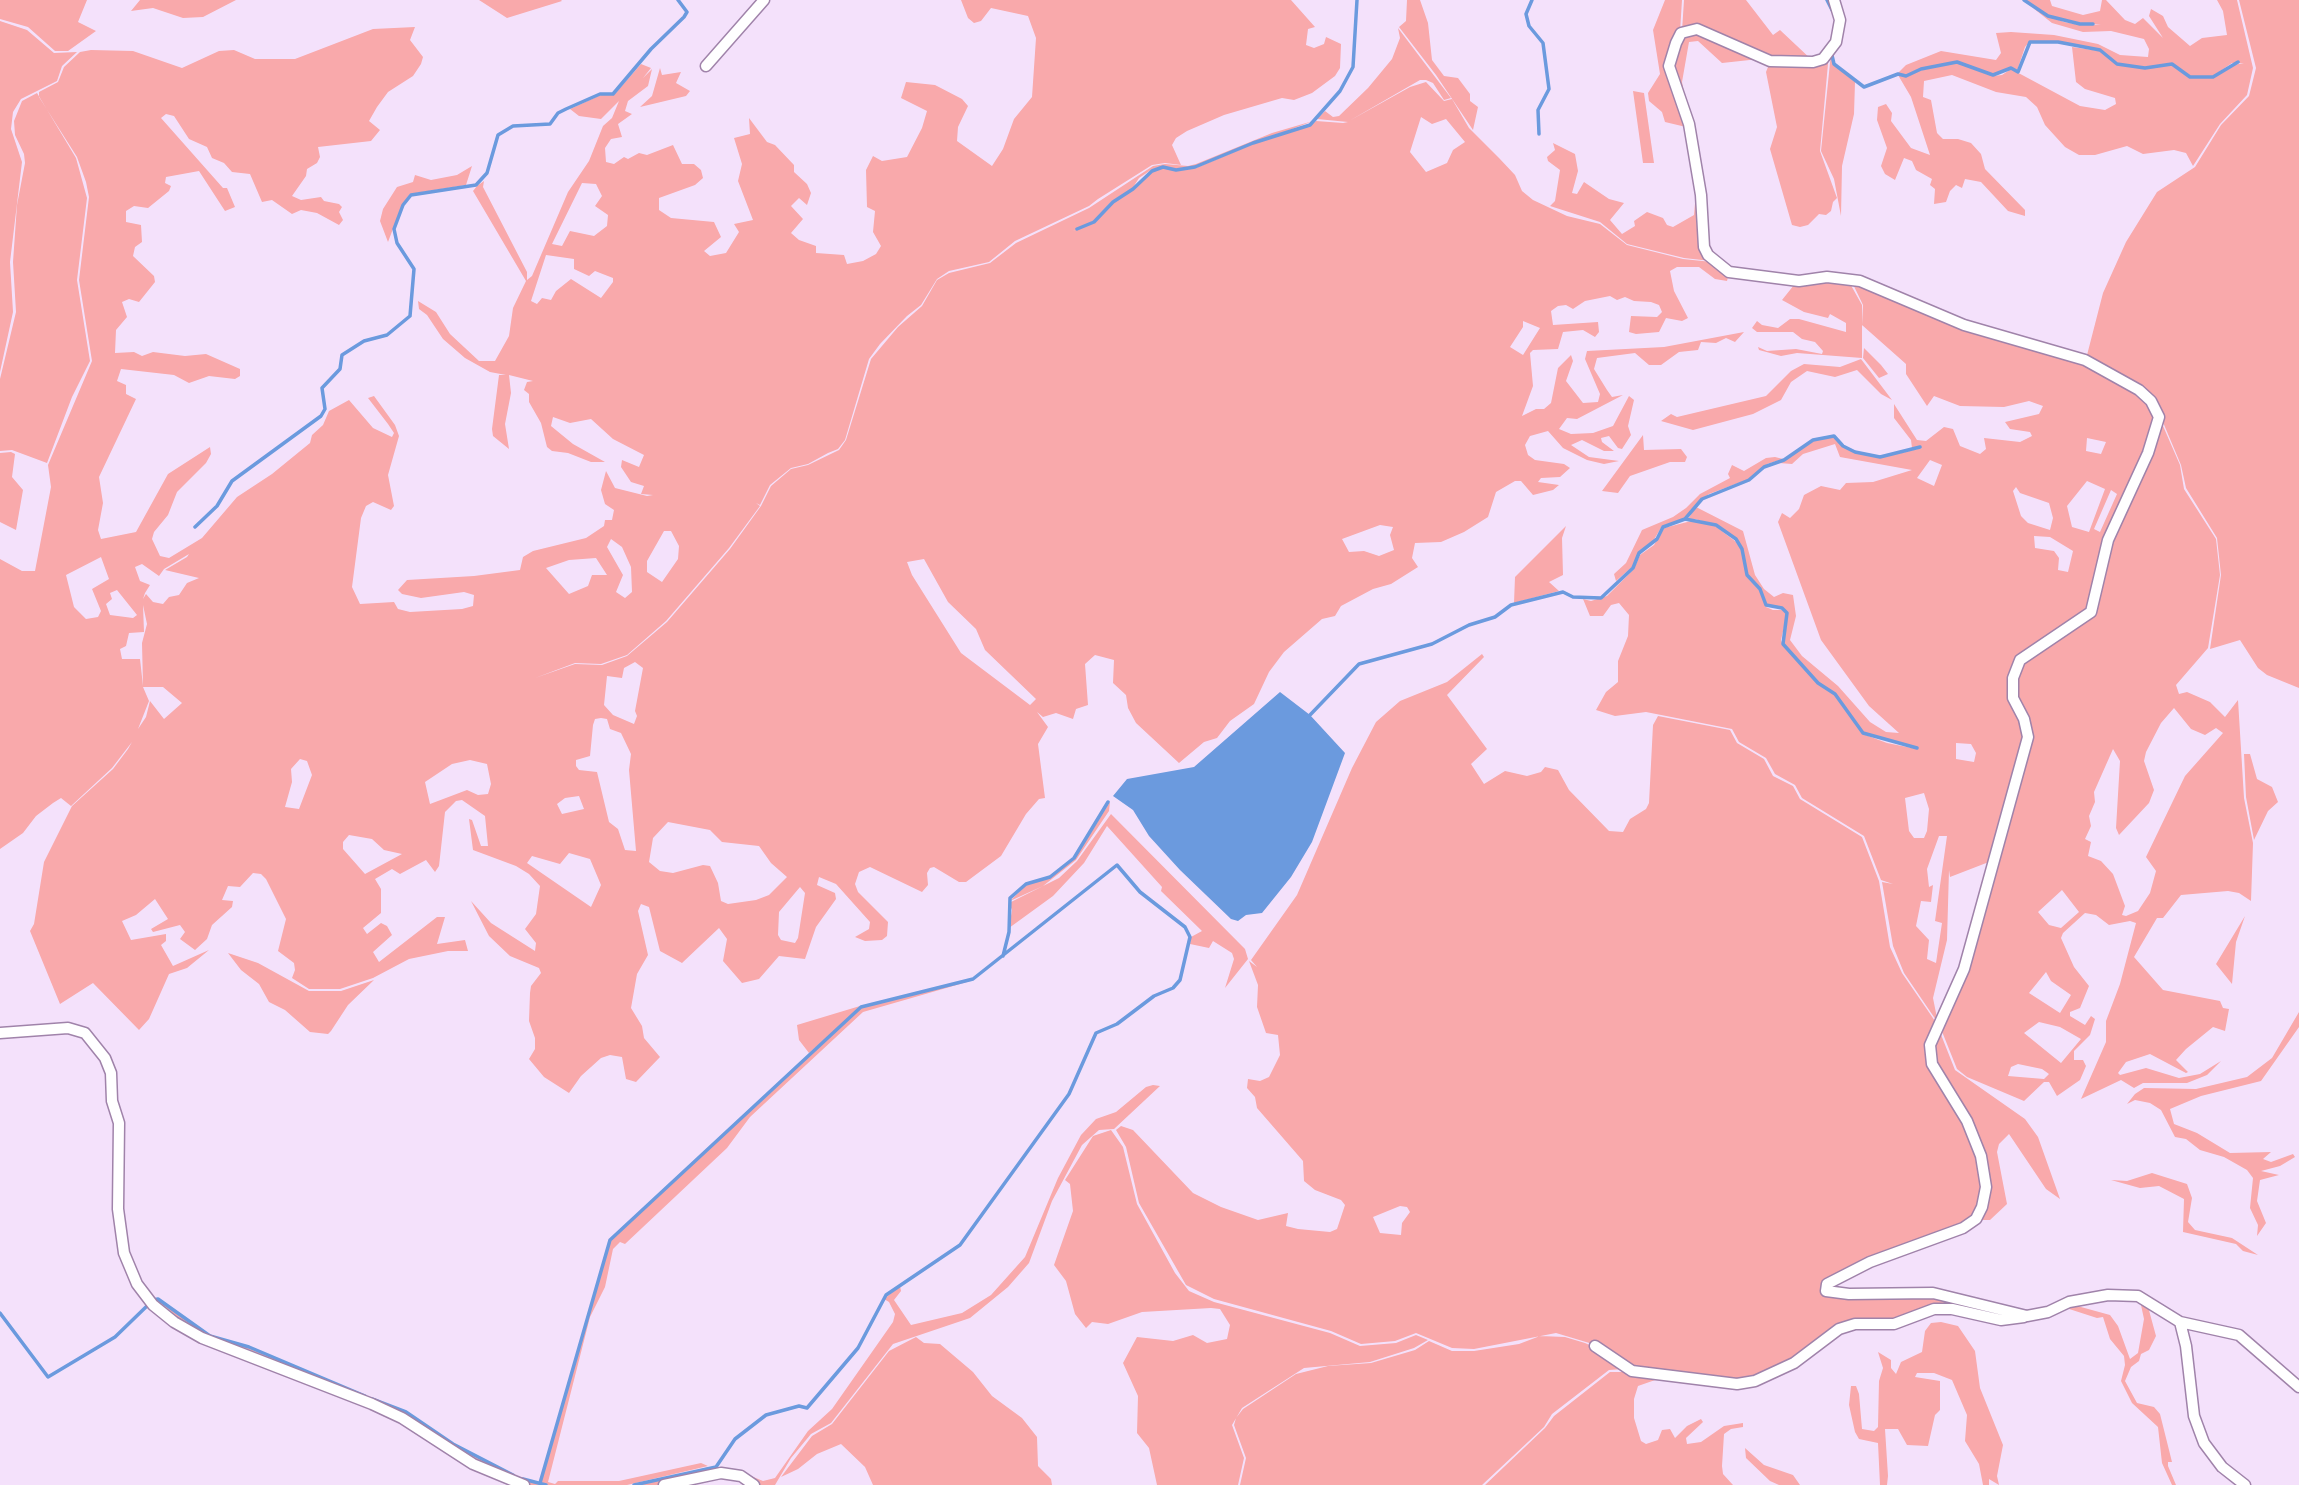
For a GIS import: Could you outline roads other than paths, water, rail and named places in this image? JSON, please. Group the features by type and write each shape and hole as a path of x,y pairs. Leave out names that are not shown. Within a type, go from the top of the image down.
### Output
{"street":[{"path":"706,66 764,0"},
{"path":"1834,0 1840,20 1836,42 1823,59 1813,62 1770,61 1713,33 1697,29 1681,33 1669,66 1689,124 1701,195 1704,247 1708,256 1729,272 1799,281 1827,278 1860,281 1964,325 2085,360 2138,390 2151,401 2159,417 2148,453 2108,540 2091,612 2020,660 2013,678 2013,698 2024,719 2028,737 2026,750 1964,969 1930,1045 1932,1064 1967,1121 1981,1156 1986,1187 1982,1207 1976,1219 1963,1228 1896,1250 1827,1284 1826,1291 1849,1294 1933,1293 2027,1316"},
{"path":"0,1033 68,1028 85,1033 105,1058 111,1073 112,1101 119,1123 118,1199 124,1253 137,1284 153,1305 174,1322 202,1338 372,1404 402,1418 473,1464 524,1485"},
{"path":"1595,1346 1632,1371 1737,1384 1755,1381 1794,1363 1839,1329 1855,1324 1894,1324 1934,1309 1952,1309 2001,1320 2048,1312 2069,1302 2108,1295 2128,1296 2150,1302 2180,1322 2239,1335 2299,1387"},
{"path":"2180,1322 2186,1346 2194,1416 2204,1443 2222,1466 2245,1485"},
{"path":"664,1485 721,1473 741,1476 754,1485"}],"water":[{"path":"1280,692 1310,715 1345,753 1312,842 1291,877 1262,913 1246,915 1238,921 1231,919 1180,870 1149,836 1133,810 1113,796 1127,779 1194,767"}],"waterway":[{"path":"195,527 217,506 232,481 321,416 325,409 322,388 340,369 342,355 364,341 387,335 410,316 414,269 397,243 394,229 403,205 411,195 476,185 487,173 498,135 513,126 550,124 558,113 566,109 600,94 613,94 651,49 684,17 687,12 678,0"},
{"path":"1077,229 1094,222 1113,202 1133,189 1152,171 1163,167 1176,170 1195,167 1253,143 1310,125 1340,91 1353,67 1357,0"},
{"path":"1532,0 1526,14 1529,26 1543,43 1549,89 1538,110 1539,134"},
{"path":"1827,0 1832,10"},
{"path":"2024,0 2048,16 2080,24 2093,24"},
{"path":"1831,51 1834,64 1864,87 1898,74 1906,76 1921,69 1957,62 1993,75 2011,68 2018,72 2030,42 2058,42 2100,50 2117,64 2145,68 2172,64 2190,77 2213,77 2238,62"},
{"path":"1310,715 1359,664 1432,644 1469,625 1495,617 1511,605 1563,592 1573,597 1601,598 1633,568 1639,553 1657,539 1663,527 1685,519 1702,499 1749,480 1764,467 1784,460 1813,440 1834,436 1843,446 1855,452 1880,457 1920,447"},
{"path":"1685,519 1716,525 1736,539 1742,549 1747,575 1760,589 1766,605 1782,608 1787,613 1783,644 1818,683 1835,694 1863,733 1917,748"},
{"path":"1003,956 1009,932 1010,898 1026,884 1050,877 1074,858 1108,802"},
{"path":"540,1483 610,1240 861,1007 973,979 1117,865 1140,892 1185,927 1190,937 1180,980 1173,988 1154,996 1117,1024 1096,1033 1069,1094 960,1245 886,1295 858,1348 807,1408 799,1406 766,1415 735,1439 716,1467 634,1485"},
{"path":"153,1300 158,1299 210,1336 249,1347 365,1396"},
{"path":"0,1313 48,1377 115,1337 148,1305"},
{"path":"372,1399 406,1412 453,1444 513,1475"},
{"path":"523,1479 546,1485"}]}
